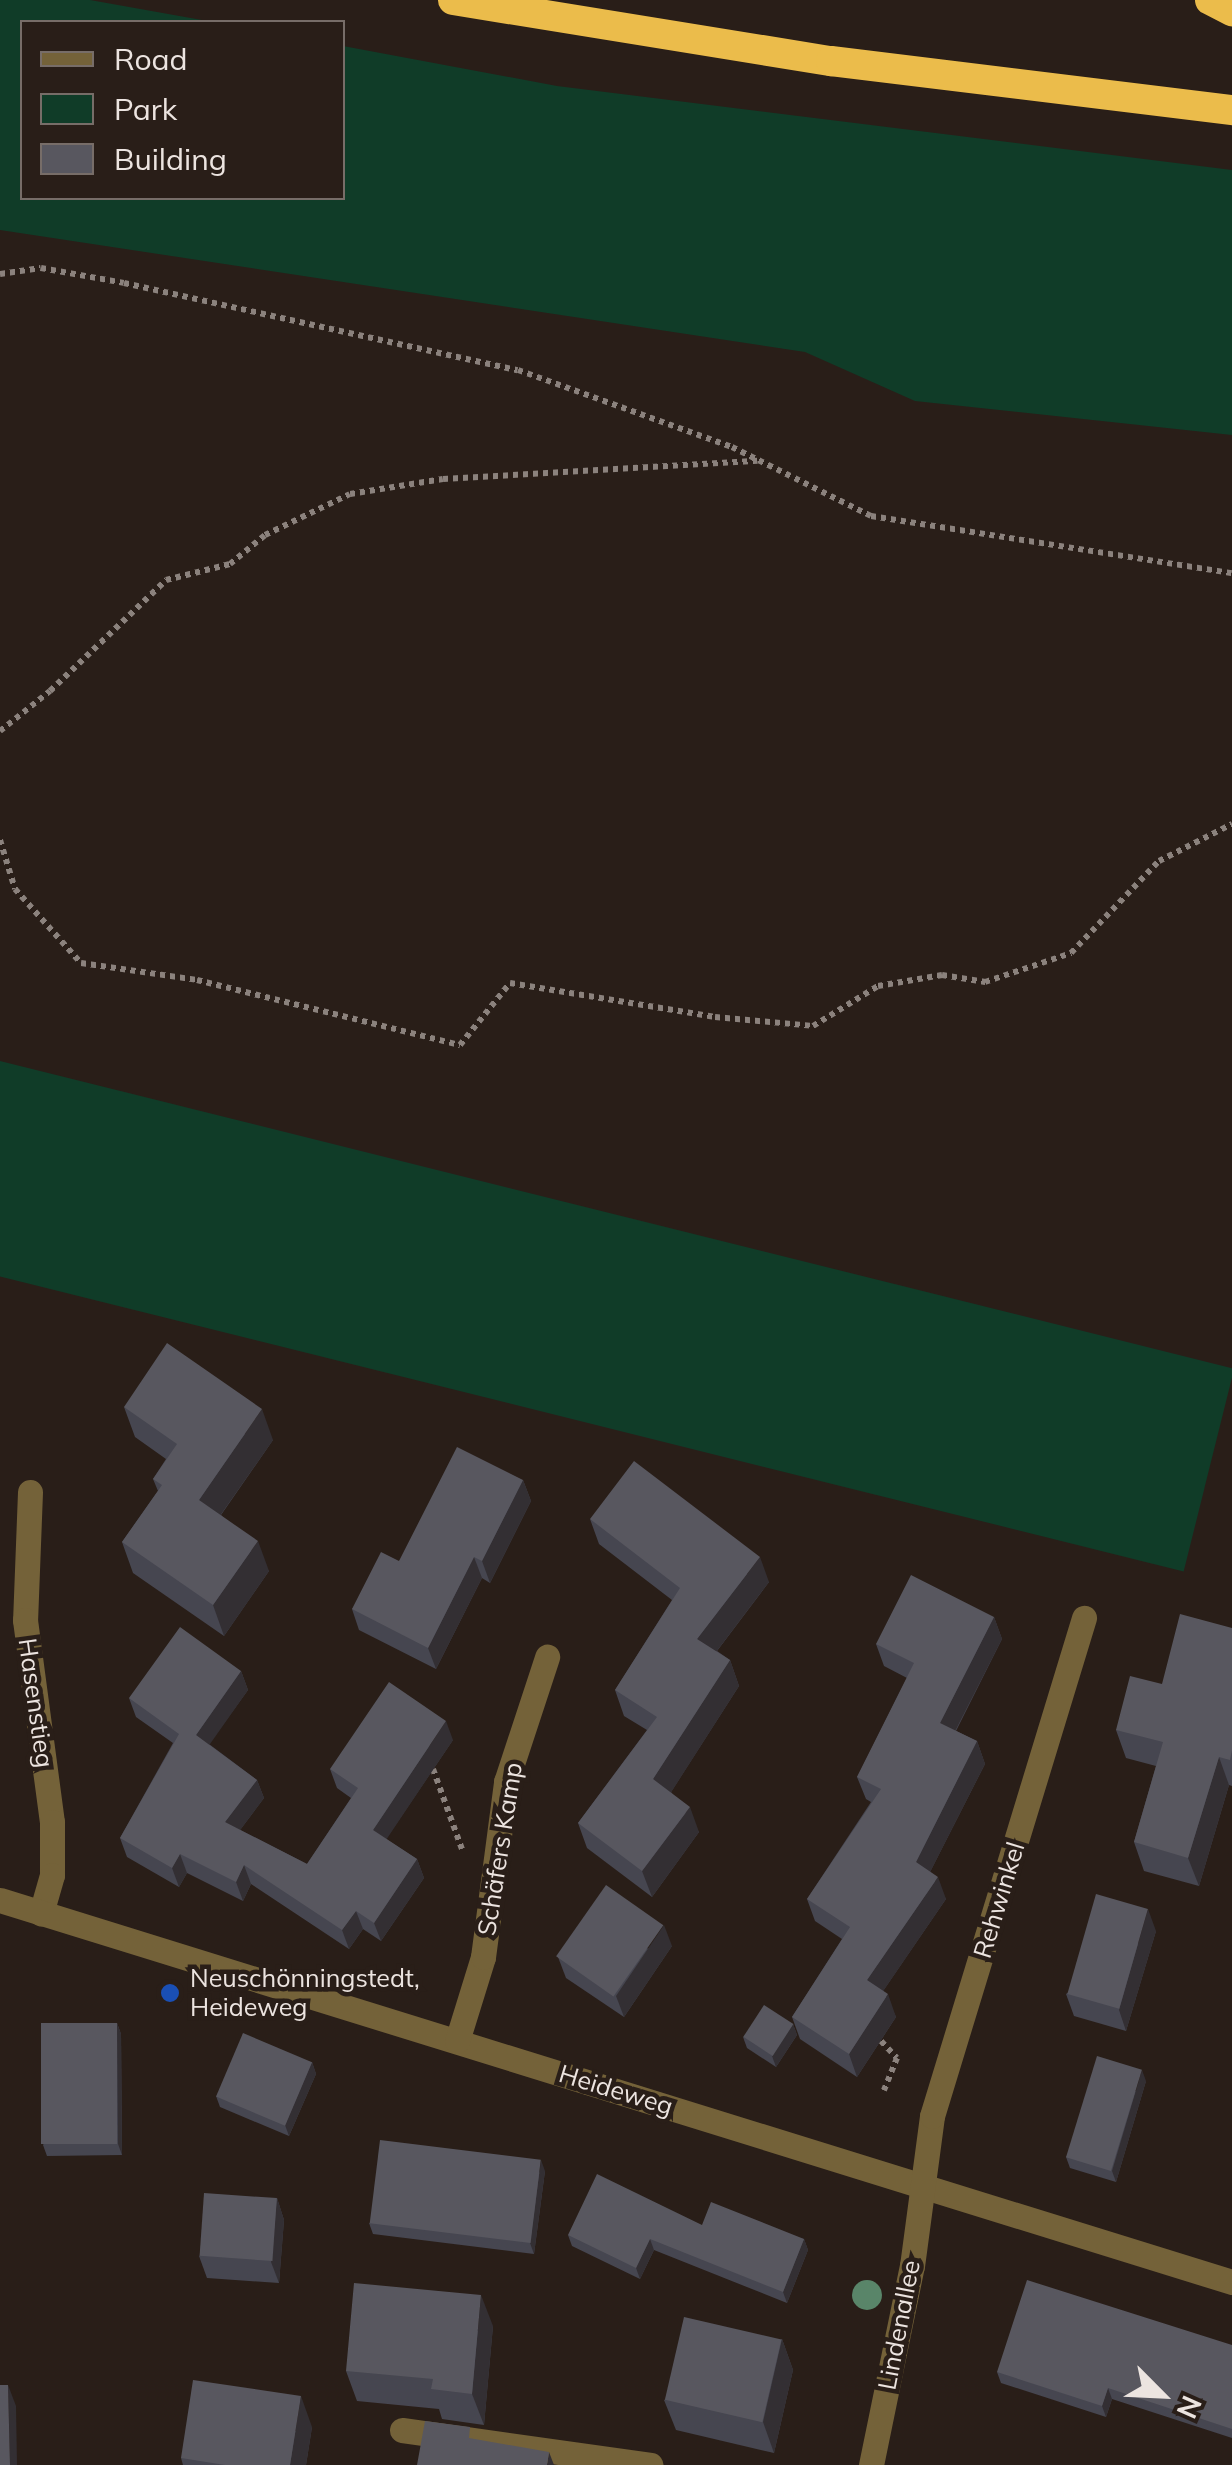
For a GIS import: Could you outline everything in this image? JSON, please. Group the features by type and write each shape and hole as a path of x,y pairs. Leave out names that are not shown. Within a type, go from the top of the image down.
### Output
{"highway":[{"path":"453,0 832,61 1232,110"},
{"path":"1210,0 1232,11"}],"street":[{"name":"Hasenstieg","path":"30,1492 25,1620 52,1822 52,1875 41,1913"},
{"name":"Rehwinkel","path":"921,2183 932,2116 1084,1618"},
{"name":"Schäfers Kamp","path":"457,2041 483,1958 506,1782 547,1657"},
{"name":"Heideweg","path":"0,1900 1232,2282"},
{"name":"Lindenallee","path":"871,2465 912,2266 921,2183"},
{"path":"402,2430 652,2465"}],"path":[{"path":"0,274 41,268 124,282 518,370 760,460 871,516 1232,573"},
{"path":"0,731 50,691 166,580 230,564 265,535 350,494 443,479 760,460"},
{"path":"0,840 15,889 81,963 197,980 460,1045 510,984 715,1016 813,1026 878,986 942,975 985,982 1071,953 1159,861 1232,824"},
{"path":"433,1769 464,1855"},
{"path":"881,2041 897,2058 884,2090"}],"green space":[{"path":"0,0 90,0 202,20 20,20 20,200 345,200 345,46 557,86 1232,170 1232,435 915,401 805,352 0,230"},
{"path":"0,1061 1232,1368 1184,1572 0,1276"}],"building":[{"path":"167,1343 262,1409 199,1500 258,1541 213,1605 122,1542 162,1485 153,1479 177,1444 124,1407"},
{"path":"457,1447 523,1480 482,1561 474,1557 428,1648 352,1609 381,1552 399,1561"},
{"path":"634,1461 760,1557 697,1639 730,1660 653,1779 690,1807 642,1871 578,1823 657,1717 615,1690 680,1588 590,1519"},
{"path":"911,1575 994,1617 940,1723 977,1741 916,1862 938,1877 867,1980 888,1994 849,2054 792,2017 850,1927 807,1899 881,1789 857,1777 914,1663 876,1644"},
{"path":"1180,1614 1232,1628 1232,1750 1230,1760 1219,1757 1188,1858 1134,1842 1163,1742 1116,1730 1130,1676 1162,1684"},
{"path":"180,1627 241,1671 196,1735 257,1780 225,1822 307,1864 358,1788 330,1769 389,1682 446,1721 373,1830 417,1859 374,1923 356,1911 342,1930 244,1865 236,1882 180,1854 172,1868 120,1838 179,1734 129,1698"},
{"path":"606,1885 663,1925 613,1996 556,1956"},
{"path":"1096,1894 1148,1909 1119,2009 1067,1994"},
{"path":"764,2005 793,2024 773,2056 743,2037"},
{"path":"41,2023 117,2023 117,2144 41,2144"},
{"path":"243,2033 312,2062 285,2126 216,2097"},
{"path":"1097,2056 1142,2070 1111,2171 1066,2157"},
{"path":"380,2140 541,2160 531,2243 370,2223"},
{"path":"597,2174 702,2225 711,2202 804,2239 783,2292 650,2239 636,2268 568,2235"},
{"path":"204,2193 277,2198 272,2261 200,2256"},
{"path":"1027,2280 1232,2345 1232,2429 1108,2388 1102,2406 997,2372"},
{"path":"354,2283 481,2295 472,2394 431,2389 433,2379 346,2371"},
{"path":"684,2317 781,2339 762,2422 665,2400"},
{"path":"193,2380 301,2396 290,2465 225,2465 181,2458"},
{"path":"0,2385 8,2385 10,2465 0,2465"},
{"path":"425,2421 470,2427 469,2438 549,2452 547,2465 417,2465"}],"place":[{"name":"Neuschönningstedt, Heideweg","path":"170,1993"}]}
